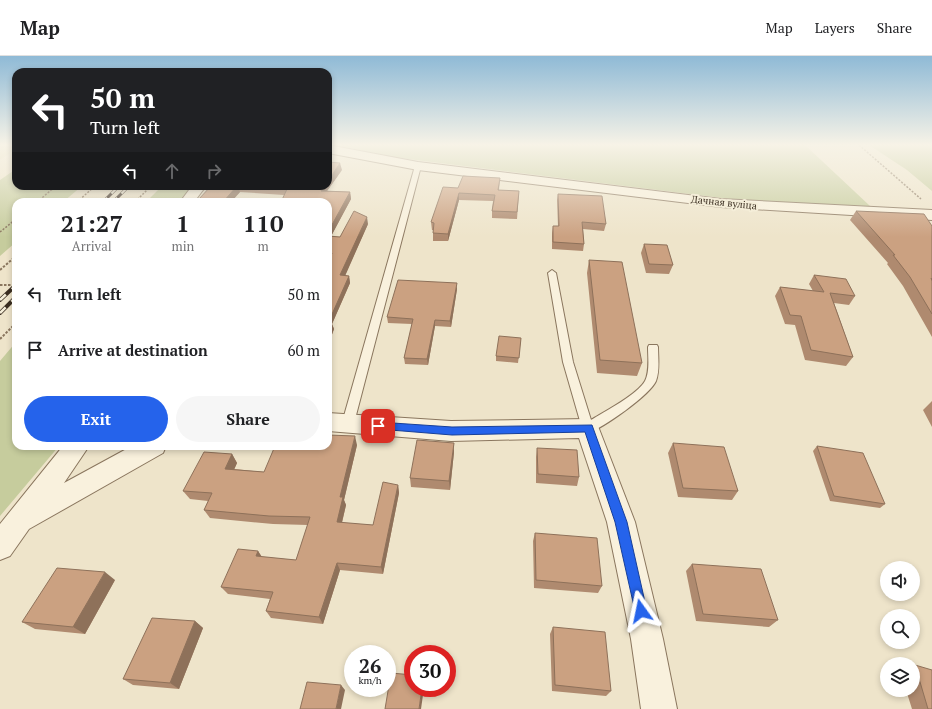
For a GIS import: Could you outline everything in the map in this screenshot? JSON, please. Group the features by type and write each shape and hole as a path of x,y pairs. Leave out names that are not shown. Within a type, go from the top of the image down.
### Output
{"street":[{"name":"Дачная вуліца","path":"498,175 748,205 929,209"},
{"path":"190,198 197,190"},
{"path":"338,423 452,431 588,428 621,522 645,631 659,709"},
{"path":"0,546 73,450"},
{"path":"20,520 147,450"}],"lane":[{"path":"338,423 415,175"},
{"path":"552,273 568,362 588,428 641,393 649,385 652,376 653,347"}],"path":[{"path":"894,175 929,209"},
{"path":"42,198 51,190"},
{"path":"82,198 90,190"},
{"path":"139,198 147,190"},
{"path":"0,232 12,222"},
{"path":"0,270 12,260"},
{"path":"0,285 12,285"},
{"path":"0,339 12,327"}],"green space":[{"path":"7,175 12,175 12,190 77,190 68,198 12,198 12,246 0,256 0,180"},
{"path":"541,175 837,175 870,206 746,201"},
{"path":"914,175 932,175 932,191"},
{"path":"158,190 192,190 185,198 150,198"},
{"path":"12,347 12,450 56,450 0,516 0,361"}],"building":[{"path":"463,176 500,178 498,190 519,191 517,212 492,211 495,195 459,193 448,234 433,233 434,223 431,222 443,187 458,188"},
{"path":"207,190 234,190 226,198 200,198"},
{"path":"287,190 350,192 332,225 332,198 283,198"},
{"path":"558,194 602,196 606,224 582,222 584,244 553,242 553,226 559,226"},
{"path":"354,211 367,217 340,275 349,276 332,314 332,236 340,237"},
{"path":"856,211 924,214 932,226 932,314 910,277 893,255 895,255"},
{"path":"644,244 667,245 673,265 649,264"},
{"path":"589,260 622,262 642,363 600,360"},
{"path":"814,275 846,279 855,296 830,293 853,357 811,350 801,316 790,315 780,287 824,292"},
{"path":"398,280 457,283 450,321 435,320 427,359 404,358 413,319 387,317"},
{"path":"499,336 521,338 519,358 496,356"},
{"path":"332,435 355,436 340,497 343,497 337,522 373,525 383,482 398,485 381,567 337,563 319,617 266,611 273,592 221,587 238,549 258,551 256,556 296,560 310,517 269,516 204,510 212,493 183,491 204,452 232,454 225,469 264,472 273,450 332,450"},
{"path":"417,440 454,443 449,481 410,478"},
{"path":"673,443 724,447 738,491 683,488"},
{"path":"817,446 863,453 885,504 834,496"},
{"path":"537,448 577,450 579,477 538,474"},
{"path":"535,533 597,538 602,586 536,580"},
{"path":"692,564 761,569 778,620 703,614"},
{"path":"57,568 105,572 73,627 22,622"},
{"path":"152,618 195,621 170,683 123,679"},
{"path":"553,627 605,632 611,691 555,685"},
{"path":"920,666 932,670 932,709 928,709 920,682"},
{"path":"396,673 404,674 404,697 421,697 419,709 385,709 387,697 396,697"},
{"path":"307,682 341,685 336,709 300,709"}],"railway":[{"path":"107,198 115,190"},
{"path":"117,198 125,190"},
{"path":"0,300 12,289"},
{"path":"0,313 12,301"}],"route":[{"path":"378,426 452,431 588,428 621,522 641,611"}]}
